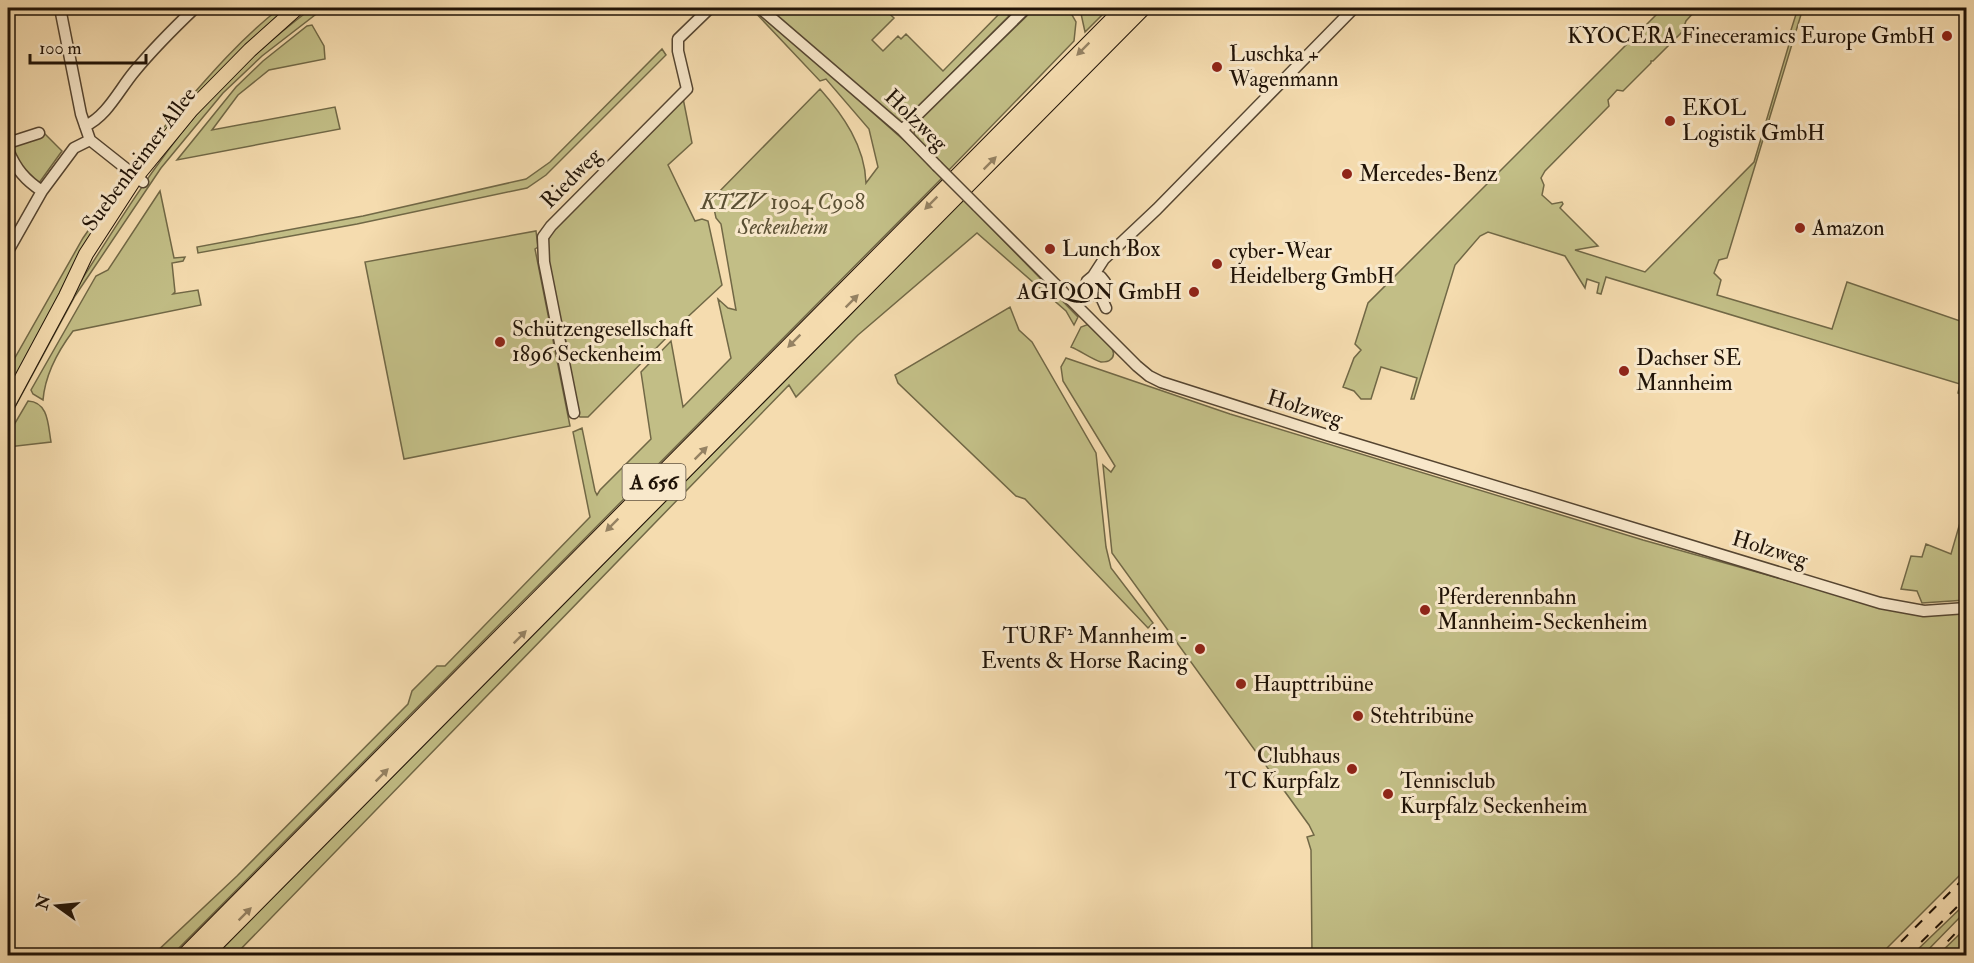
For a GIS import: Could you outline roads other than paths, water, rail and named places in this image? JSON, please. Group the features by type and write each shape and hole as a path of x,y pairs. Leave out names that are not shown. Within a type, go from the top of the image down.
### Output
{"highway":[{"name":"A 656","path":"184,956 1124,8"},
{"name":"A 656","path":"204,956 1143,8"}],"main road":[{"name":"Suebenheimer Allee","path":"8,404 11,393 66,296 86,255 191,110 250,50 297,8"},
{"name":"Suebenheimer Allee","path":"140,180 215,92 273,36 309,8"}],"street":[{"path":"60,8 90,140 140,180"},
{"name":"Riedweg","path":"574,413 544,262 543,237 551,226 687,89 678,51 678,39 710,8"},
{"name":"Holzweg","path":"760,8 902,130 1076,306 1149,376 1175,387 1880,603 1924,611 1966,609"},
{"path":"902,130 1026,8"},
{"path":"1076,306 1105,289 1098,278 1104,259 1112,254 1354,8"},
{"path":"85,126 97,120 188,10"},
{"path":"8,143 39,133"},
{"path":"8,251 42,192 74,148 90,140"},
{"path":"8,150 15,167 29,183 42,192"},
{"path":"1098,278 1089,279 1086,283 1106,308"}],"railway":[{"path":"1887,956 1966,876"},
{"path":"1907,956 1966,898"},
{"path":"1934,956 1966,922"}],"place":[{"name":"KYOCERA Fineceramics Europe GmbH","path":"1947,36"},
{"name":"Luschka + Wagenmann","path":"1217,67"},
{"name":"EKOL Logistik GmbH","path":"1670,121"},
{"name":"Mercedes-Benz","path":"1347,174"},
{"name":"Amazon","path":"1800,228"},
{"name":"Lunch Box","path":"1050,249"},
{"name":"cyber-Wear Heidelberg GmbH","path":"1217,264"},
{"name":"AGIQON GmbH","path":"1194,292"},
{"name":"Schützengesellschaft 1896 Seckenheim","path":"500,342"},
{"name":"Dachser SE Mannheim","path":"1624,371"},
{"name":"Pferderennbahn Mannheim-Seckenheim","path":"1425,610"},
{"name":"TURF² Mannheim - Events & Horse Racing","path":"1200,649"},
{"name":"Haupttribüne","path":"1241,684"},
{"name":"Stehtribüne","path":"1358,716"},
{"name":"Clubhaus TC Kurpfalz","path":"1352,769"},
{"name":"Tennisclub Kurpfalz Seckenheim","path":"1388,794"}],"park label":[{"name":"KTZV 1904 C908 Seckenheim","path":"783,214"}]}
